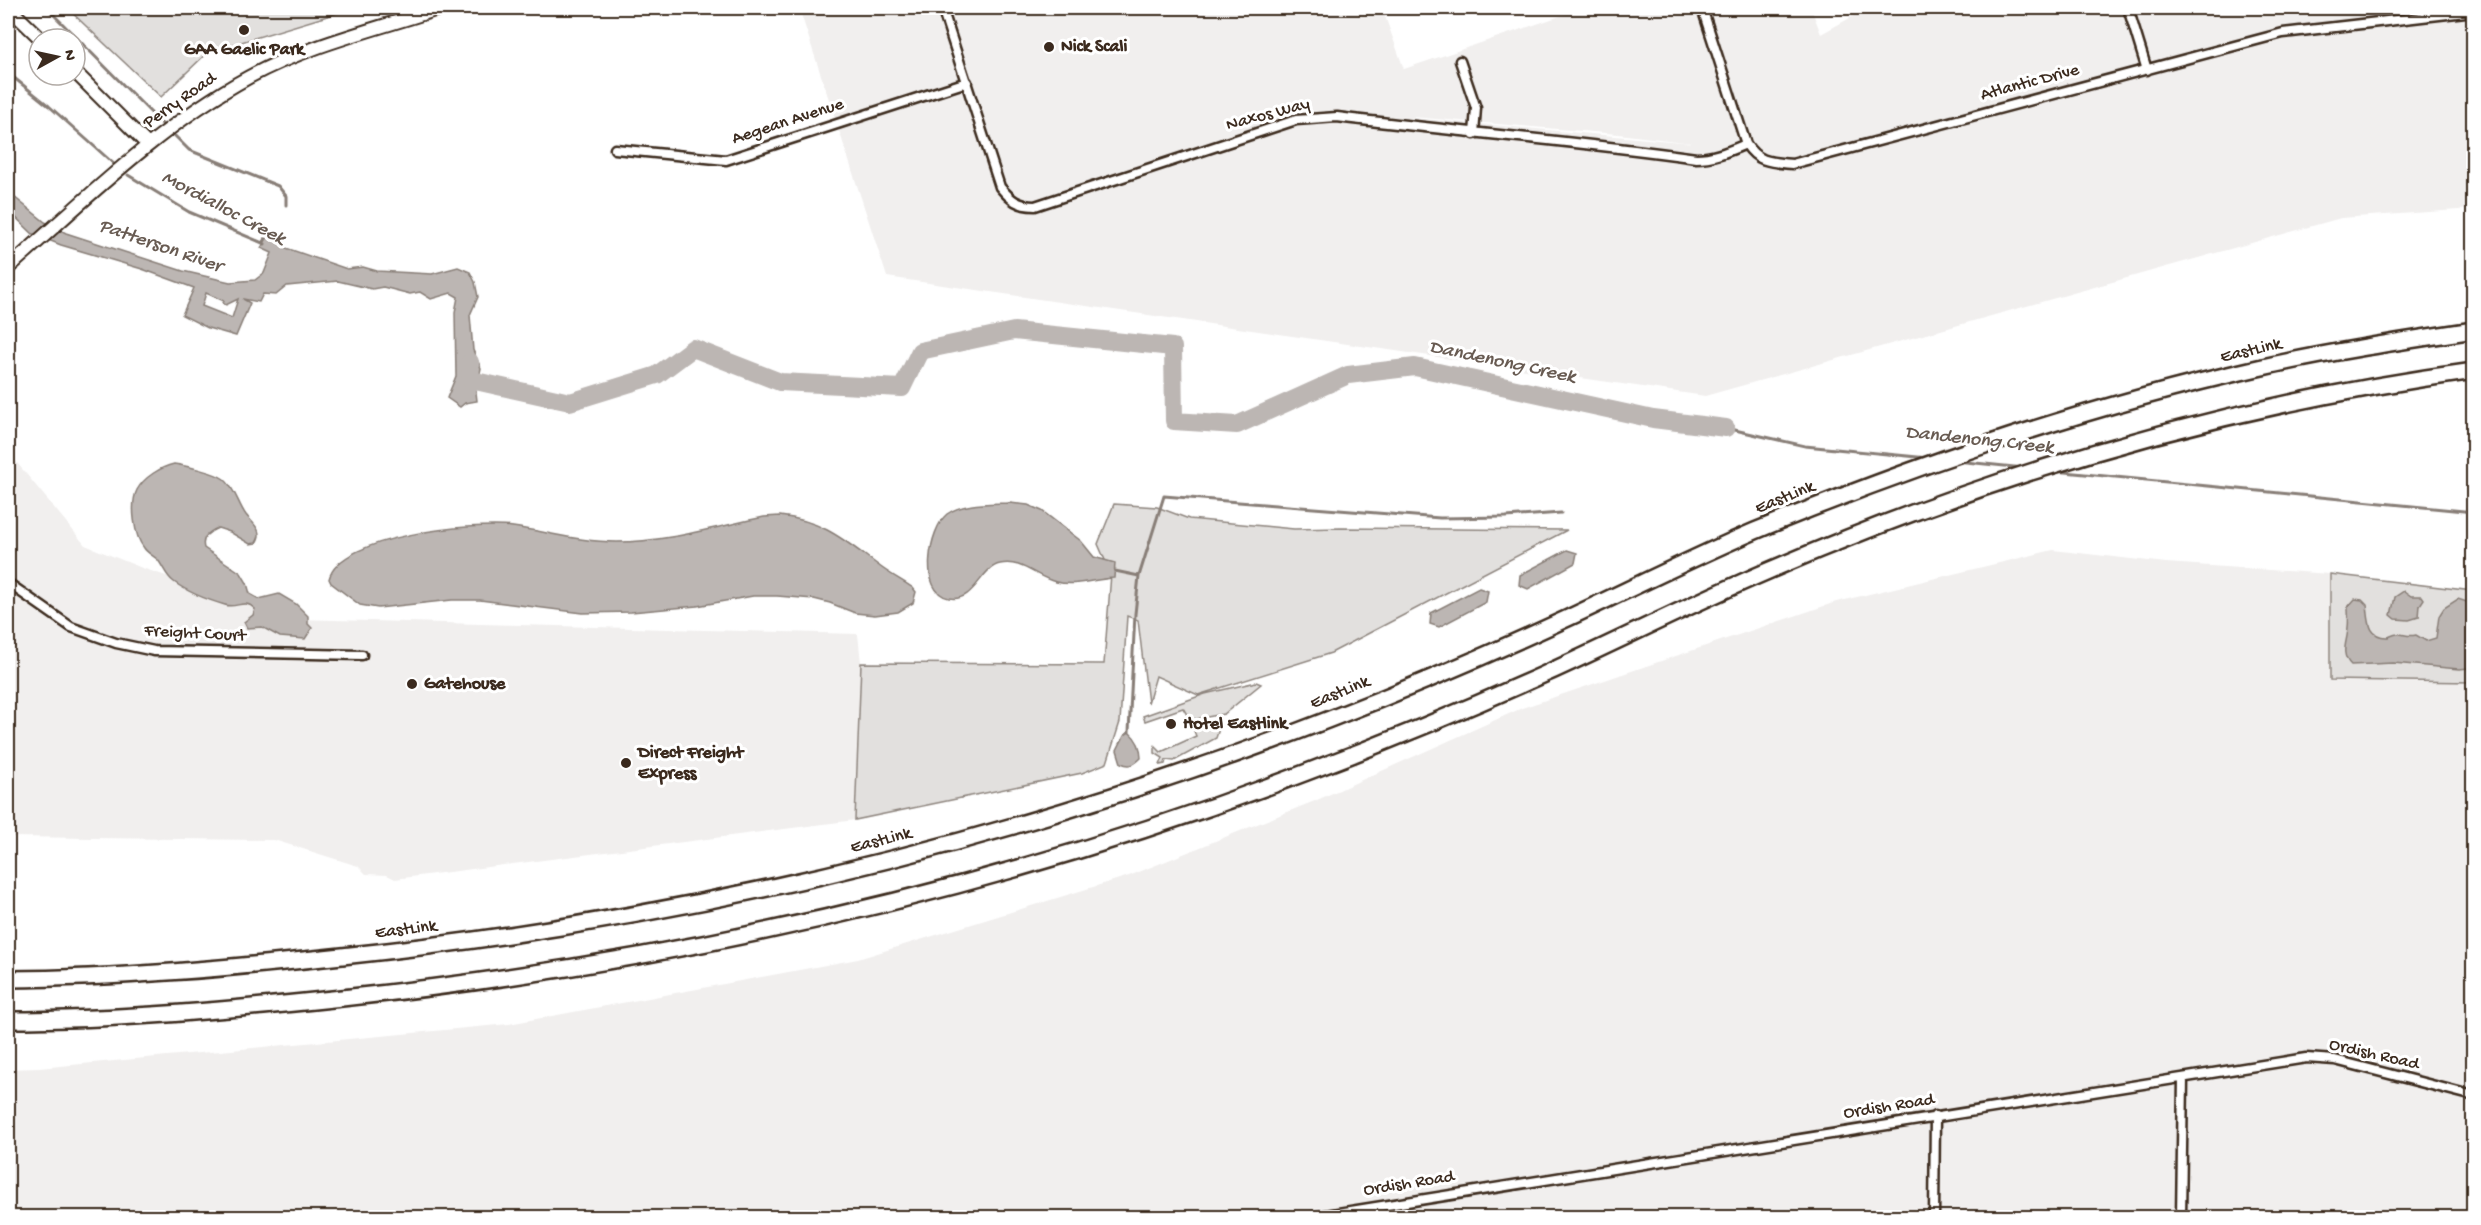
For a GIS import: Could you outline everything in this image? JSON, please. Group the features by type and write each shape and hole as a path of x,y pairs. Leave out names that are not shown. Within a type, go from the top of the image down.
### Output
{"highway":[{"name":"EastLink","path":"8,979 176,973 408,950 503,937 613,920 740,894 898,857 996,831 1128,791 1327,720 1462,666 1749,534 1879,482 2030,430 2110,406 2258,368 2391,342 2474,330"},
{"path":"8,1020 165,1014 514,978 688,947 926,893 1049,859 1232,800 1300,775 1519,685 1726,590 1829,546 2010,479 2112,448 2281,406 2474,371"}],"main road":[{"path":"9,8 29,27"},
{"name":"Perry Road","path":"8,268 148,145 218,95 277,64 441,8"},
{"path":"87,84 148,145"}],"street":[{"name":"Naxos Way","path":"942,8 1000,187 1011,200 1023,206 1035,206 1296,120 1315,117 1337,117 1474,134 1608,146 1696,158 1714,156 1746,144"},
{"path":"1702,8 1746,144"},
{"path":"2128,8 2147,70"},
{"name":"Atlantic Drive","path":"1746,144 1756,158 1767,162 1798,163 2283,33 2474,11"},
{"path":"1460,61 1476,108 1474,134"},
{"name":"Aegean Avenue","path":"615,149 726,160 967,82"},
{"name":"Freight Court","path":"8,583 71,627 116,644 154,651 362,655"},
{"name":"Ordish Road","path":"1307,1218 2306,1058 2336,1060 2474,1096"},
{"path":"2181,1218 2183,1078"},
{"path":"1934,1218 1935,1116"}],"shaded area":[{"path":"67,8 354,8 208,52 161,97"},
{"path":"799,8 1382,8 1404,69 1584,8 1811,8 1821,34 1868,8 2473,8 2473,209 2341,218 1705,396 887,277","holes":["1412,117 1618,134 1692,143"]},
{"path":"8,192 45,222 66,233 183,271 230,282 255,280 264,273 272,253 261,248 269,235 279,239 283,247 347,269 363,267 377,271 432,274 458,267 470,272 478,297 470,315 473,350 481,368 476,392 477,401 465,403 460,407 447,398 456,376 455,312 458,297 451,293 431,299 420,292 410,294 383,287 372,289 338,281 287,286 276,295 263,294 259,302 243,299 250,303 236,336 208,328 182,315 194,288 33,234 8,210","holes":["206,293 224,301 226,305 238,299 232,318 202,306"]},
{"path":"8,452 85,545 142,568 297,619 858,634 861,663 855,820 395,879 387,875 366,874 358,866 274,840 8,837"},
{"path":"174,464 214,474 224,479 231,487 243,511 258,530 258,540 250,544 218,528 207,535 204,548 241,573 250,594 259,599 279,594 296,604 308,616 308,624 312,628 305,639 280,637 262,627 247,628 244,622 253,615 255,609 247,604 225,605 186,590 171,580 158,560 145,550 136,528 134,503 137,490 148,477"},
{"path":"977,504 1028,505 1042,511 1081,541 1094,557 1115,563 1114,578 1063,583 1049,580 1022,566 1008,563 993,567 965,595 949,598 939,593 930,573 930,559 935,533 947,514 961,507"},
{"path":"1114,504 1157,507 1189,519 1294,529 1567,530 1331,653 1198,695 1156,676 1148,703 1138,620 1127,616 1120,722 1107,763 1082,773 855,820 861,663 1104,664 1111,574 1098,544"},
{"path":"780,516 809,522 844,540 913,588 916,592 913,603 898,612 875,615 855,613 814,599 777,596 753,596 697,606 631,612 583,613 480,600 452,600 378,608 360,605 329,579 338,564 357,552 382,542 441,530 513,527 590,540 617,542 673,537 764,517"},
{"path":"1567,550 1577,553 1575,563 1528,589 1519,585 1520,575"},
{"path":"2053,550 2166,563 2330,574 2473,591 2473,1217 8,1217 8,1069 509,1024 858,959 1129,876 1317,800 1522,708 1836,602"},
{"path":"2330,574 2473,591 2473,682 2330,680"},
{"path":"1479,588 1488,591 1486,602 1439,627 1430,624 1431,613"},
{"path":"2404,591 2411,596 2422,596 2424,599 2420,605 2419,617 2409,620 2396,619 2391,615 2395,597"},
{"path":"2355,599 2362,600 2367,605 2370,627 2376,634 2388,637 2397,634 2416,635 2426,641 2436,638 2439,616 2444,608 2458,599 2473,604 2473,611 2468,619 2473,630 2473,665 2459,669 2393,663 2351,665 2345,656 2345,647 2348,632 2348,607"},
{"path":"1256,682 1261,684 1224,714 1190,720 1183,708 1145,721 1143,716 1205,694"},
{"path":"1207,727 1219,729 1216,738 1174,761 1166,760 1165,764 1160,765 1163,758 1155,753 1155,746 1161,752 1196,736 1194,731"},
{"path":"1129,732 1138,744 1141,758 1134,764 1127,765 1121,763 1117,750 1124,736"}],"waterway":[{"path":"47,8 162,124"},
{"name":"Mordialloc Creek","path":"8,73 114,164"},
{"path":"175,136 189,150 278,186 286,196 286,205"},
{"name":"Mordialloc Creek","path":"128,175 189,212 265,244"},
{"path":"263,243 267,232"},
{"name":"Dandenong Creek","path":"470,362 471,380 570,402 657,375 693,348 780,382 902,388 920,351 1014,331 1173,347 1174,421 1237,425 1348,375 1415,367 1653,419 1726,428"},
{"name":"Dandenong Creek","path":"1726,428 1805,446 1928,458"},
{"name":"Dandenong Creek","path":"1956,461 2024,468"},
{"name":"Dandenong Creek","path":"2054,471 2474,512"},
{"path":"1129,732 1139,576 1164,496 1440,518 1561,513"},
{"path":"1115,571 1139,576"}],"place":[{"name":"GAA Gaelic Park","path":"244,30"},
{"name":"Nick Scali","path":"1049,47"},
{"name":"Gatehouse","path":"412,684"},
{"name":"Hotel Eastlink","path":"1171,724"},
{"name":"Direct Freight Express","path":"626,763"}],"water label":[{"name":"Patterson River","path":"160,247"}]}
